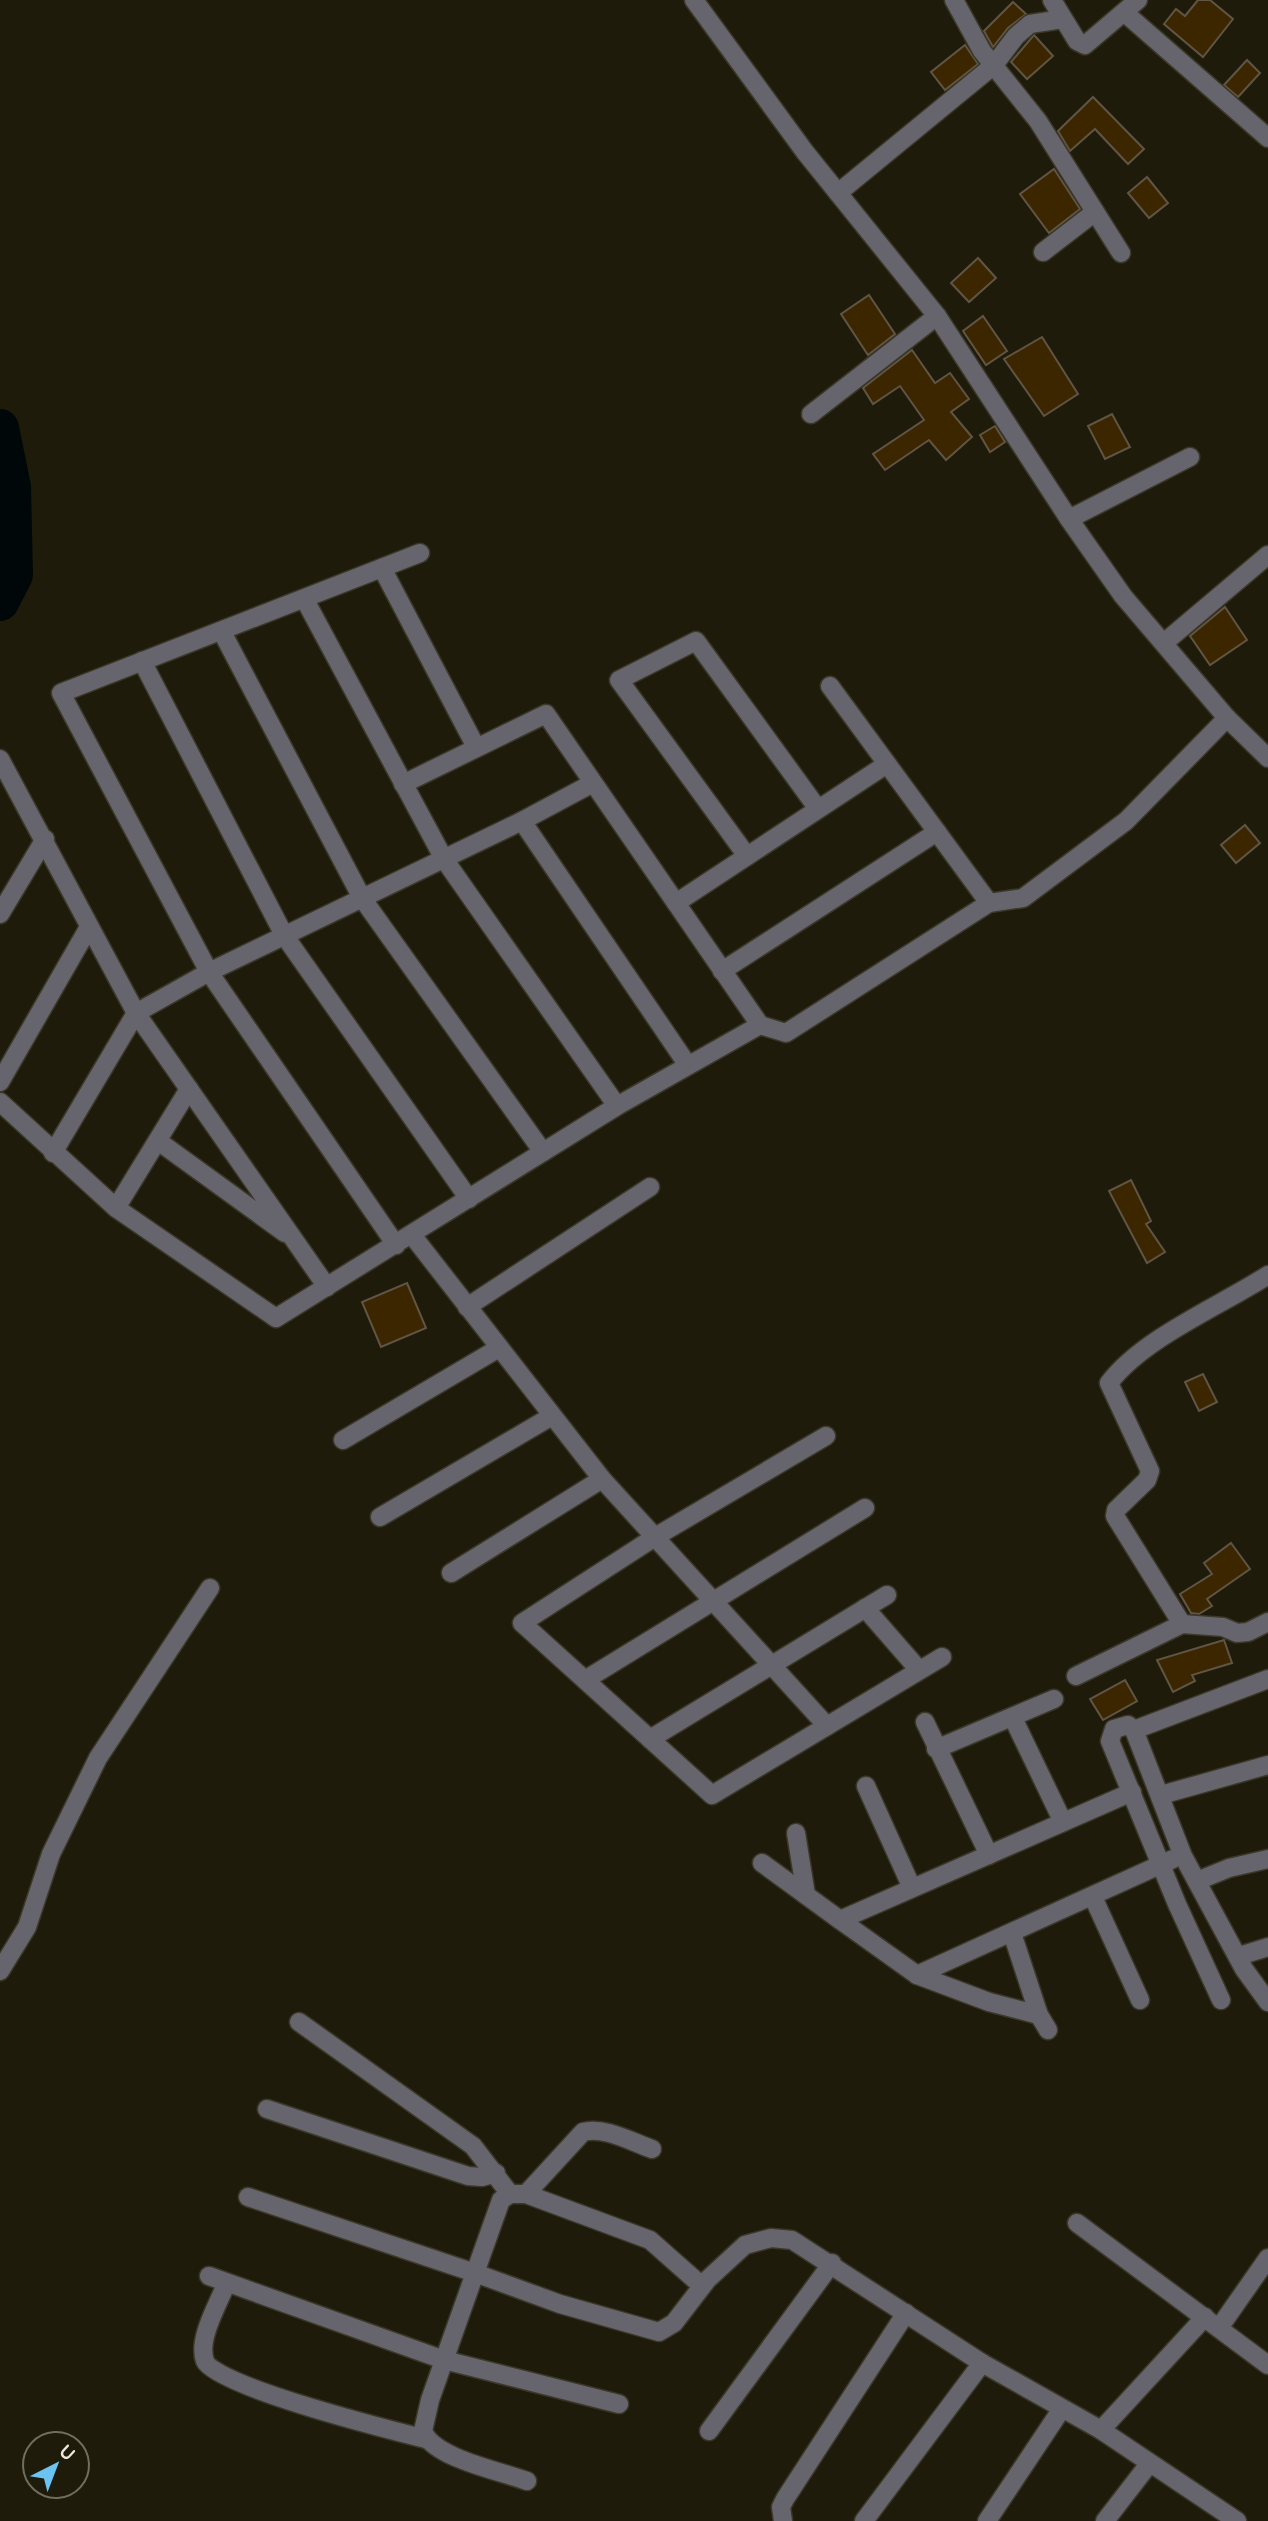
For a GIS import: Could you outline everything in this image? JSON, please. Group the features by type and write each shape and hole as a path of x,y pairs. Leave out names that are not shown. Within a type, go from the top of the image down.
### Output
{"street":[{"path":"694,0 838,193 937,316 1069,519 1123,596 1227,718 1267,756"},
{"path":"954,0 994,65 1038,121 1121,253"},
{"path":"1052,0 1077,41 1085,45 1138,0"},
{"path":"1125,13 1268,138"},
{"path":"838,193 994,65 1016,36 1030,24 1063,19"},
{"path":"1043,252 1095,212"},
{"path":"811,414 937,316"},
{"path":"1069,519 1190,457"},
{"path":"420,553 61,693 209,972 404,1240 467,1307 602,1479 827,1726"},
{"path":"1164,642 1268,555"},
{"path":"382,568 475,747"},
{"path":"305,600 444,859 617,1106"},
{"path":"222,632 362,898 543,1152"},
{"path":"747,856 618,680 696,640 818,809"},
{"path":"142,661 284,935 469,1199"},
{"path":"830,686 989,903"},
{"path":"403,784 546,714 760,1025 786,1032 989,903 1023,898 1126,821 1227,718"},
{"path":"0,759 136,1013 327,1287"},
{"path":"676,903 887,764"},
{"path":"53,1153 136,1013 209,972 522,821 593,783"},
{"path":"522,821 687,1064"},
{"path":"722,971 937,832"},
{"path":"0,914 45,839"},
{"path":"0,1082 89,927"},
{"path":"0,1102 53,1153 117,1208 276,1318 617,1106 760,1025"},
{"path":"117,1208 189,1089"},
{"path":"158,1141 297,1242"},
{"path":"467,1307 650,1187"},
{"path":"1182,1624 1115,1516 1116,1510 1147,1480 1150,1471 1109,1383 1119,1369 1143,1351 1268,1275"},
{"path":"343,1440 499,1348"},
{"path":"380,1517 552,1416"},
{"path":"826,1436 655,1537 522,1623 712,1795 942,1657"},
{"path":"451,1573 602,1479"},
{"path":"585,1680 865,1508"},
{"path":"0,1971 27,1927 51,1854 99,1758 210,1588"},
{"path":"650,1739 887,1595"},
{"path":"864,1608 919,1670"},
{"path":"1076,1676 1182,1624 1219,1626 1237,1633 1248,1632 1268,1622"},
{"path":"1134,1730 1268,1679"},
{"path":"936,1749 1054,1699"},
{"path":"1013,1718 1063,1822"},
{"path":"925,1722 989,1855"},
{"path":"1221,2000 1177,1903 1110,1741 1114,1729 1128,1725 1134,1730 1183,1856 1244,1969 1268,2002"},
{"path":"1161,1795 1268,1765"},
{"path":"866,1786 912,1888"},
{"path":"840,1920 1132,1792"},
{"path":"796,1833 806,1895"},
{"path":"917,1975 1093,1897 1161,1862 1183,1856"},
{"path":"1196,1881 1229,1868 1268,1859"},
{"path":"762,1863 917,1975 1044,2023 1012,1933"},
{"path":"1093,1897 1140,2000"},
{"path":"1238,1956 1268,1947"},
{"path":"299,2022 444,2124 472,2146 518,2194 650,2240 702,2286"},
{"path":"267,2109 468,2176 496,2174"},
{"path":"426,2439 423,2424 501,2200 518,2194 583,2132 591,2130 609,2134 652,2149"},
{"path":"248,2197 650,2332 665,2330 702,2286 745,2245 771,2238 792,2240 832,2263 982,2363 1061,2410 1101,2430 1215,2516 1237,2521"},
{"path":"1077,2223 1268,2365"},
{"path":"1101,2430 1212,2322 1268,2258"},
{"path":"709,2431 832,2263"},
{"path":"209,2276 444,2360 618,2404"},
{"path":"226,2284 205,2342 204,2359 211,2370 279,2397 426,2439 444,2453 527,2480"},
{"path":"783,2521 781,2507 785,2499 906,2313"},
{"path":"864,2521 982,2363"},
{"path":"987,2521 1061,2410"},
{"path":"1105,2521 1149,2464"}],"building":[{"path":"1198,0 1210,0 1233,19 1203,57 1164,24 1176,9 1185,16"},
{"path":"1013,2 1026,14 1008,28 993,47 984,31"},
{"path":"1034,35 1053,56 1027,79 1011,62"},
{"path":"965,45 978,64 945,90 931,72"},
{"path":"1247,60 1260,73 1238,97 1224,85"},
{"path":"1093,97 1144,149 1128,164 1095,129 1070,151 1058,131"},
{"path":"1054,169 1080,209 1049,233 1020,194"},
{"path":"1147,177 1168,203 1149,218 1128,193"},
{"path":"978,258 996,278 969,302 951,283"},
{"path":"869,295 895,334 868,355 841,314"},
{"path":"983,316 1007,351 986,365 963,331"},
{"path":"1042,337 1078,394 1044,416 1004,359"},
{"path":"912,350 935,383 950,373 969,399 951,412 972,437 946,460 929,440 885,470 873,454 924,420 900,386 873,404 863,388"},
{"path":"1112,414 1130,447 1105,459 1088,426"},
{"path":"995,426 1005,442 990,452 980,435"},
{"path":"1225,607 1247,640 1210,665 1190,636"},
{"path":"1245,825 1260,843 1236,863 1221,845"},
{"path":"1131,1180 1151,1221 1146,1224 1165,1252 1147,1263 1109,1191"},
{"path":"407,1283 426,1328 381,1347 362,1302"},
{"path":"1203,1374 1217,1402 1199,1411 1185,1382"},
{"path":"1231,1543 1250,1569 1207,1599 1212,1606 1199,1614 1191,1613 1180,1594 1212,1574 1204,1563"},
{"path":"1224,1640 1232,1663 1192,1675 1195,1681 1173,1692 1157,1660"},
{"path":"1125,1680 1137,1701 1103,1720 1090,1699"}],"waterway":[{"path":"0,428 12,487 14,575 0,602"}]}
